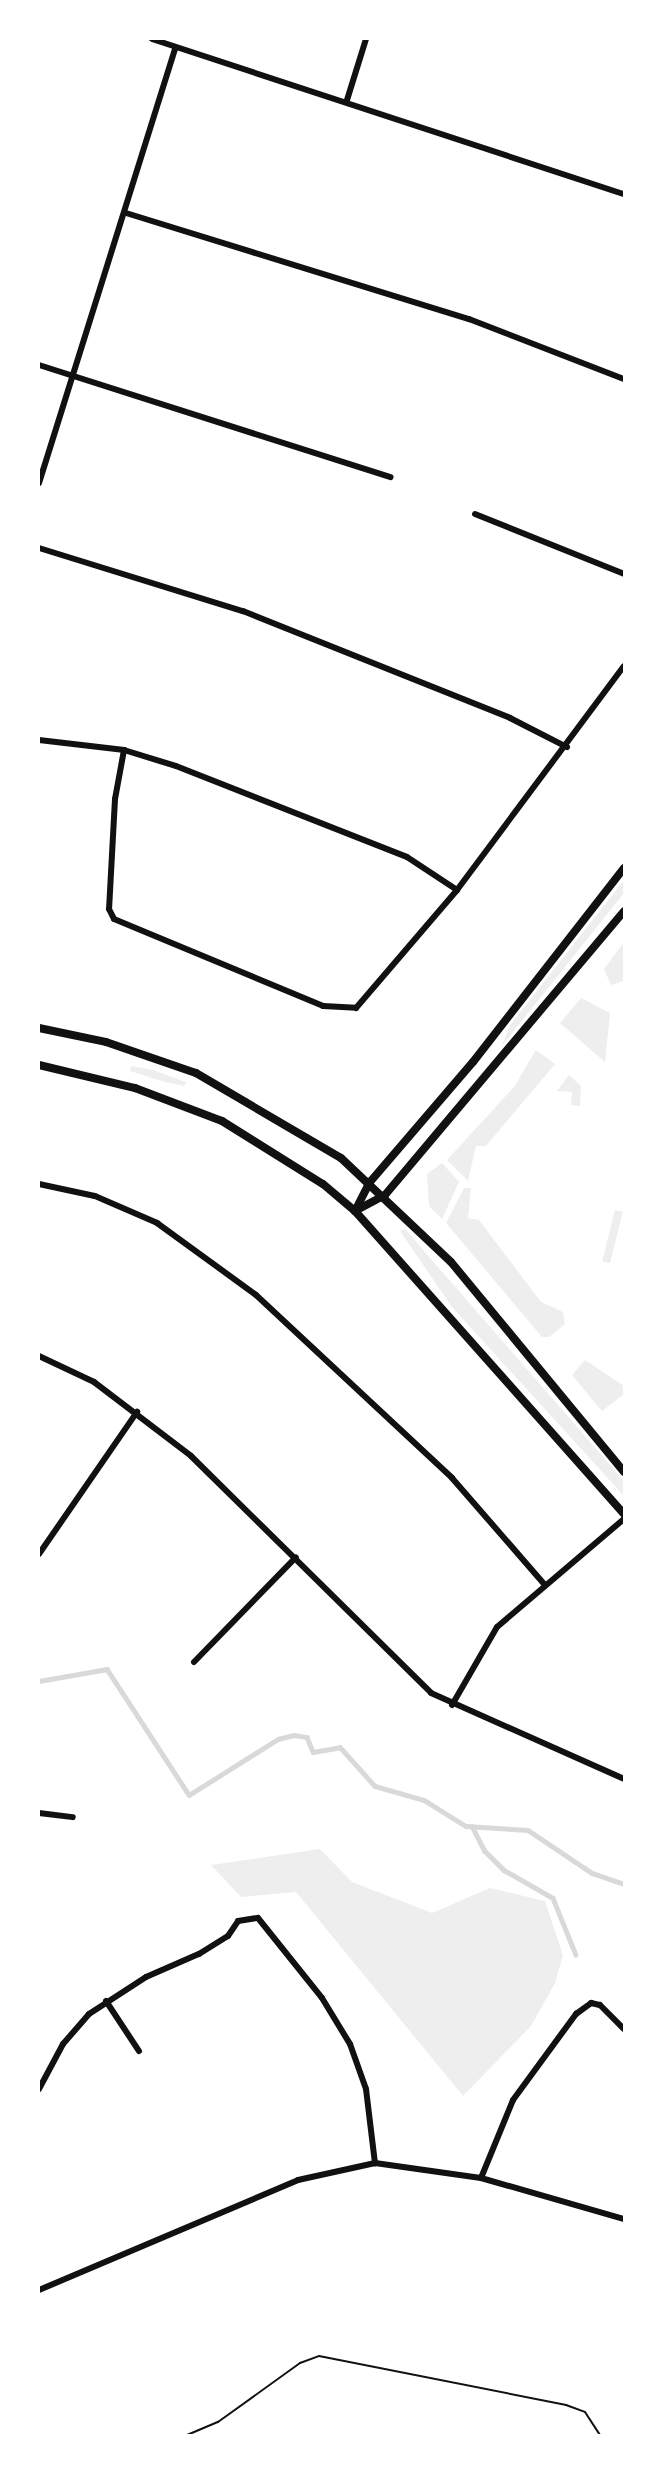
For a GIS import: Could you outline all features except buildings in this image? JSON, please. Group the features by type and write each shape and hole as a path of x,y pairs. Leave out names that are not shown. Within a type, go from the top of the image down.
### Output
{"street":[{"path":"152,39 175,48 347,99 624,194"},
{"path":"347,99 366,39"},
{"path":"39,483 76,375 175,48"},
{"path":"126,213 469,319 624,379"},
{"path":"39,364 392,477"},
{"path":"475,514 624,574"},
{"path":"39,548 243,611 510,718 567,747"},
{"path":"124,750 109,909 123,927 323,1006 356,1008 457,890 567,747 624,666"},
{"path":"39,740 124,750 407,857 457,890"},
{"path":"355,1211 370,1182 473,1062 624,868"},
{"path":"355,1211 385,1195 624,910"},
{"path":"39,1028 106,1042 196,1073 290,1123 370,1182 451,1263 624,1472"},
{"path":"39,1065 135,1088 222,1121 272,1149 355,1211 624,1514"},
{"path":"39,1184 95,1196 157,1223 256,1295 452,1478 544,1585"},
{"path":"39,1356 94,1383 137,1412 191,1456 296,1557 431,1693 452,1705 622,1778 624,1769"},
{"path":"39,1554 137,1412"},
{"path":"452,1705 497,1628 544,1585 624,1520"},
{"path":"194,1662 296,1557"},
{"path":"39,1813 73,1817"},
{"path":"39,2089 68,2037 106,2001 199,1954 228,1936 238,1921 258,1918 322,1998 350,2044 366,2089 375,2163"},
{"path":"106,2001 139,2051"},
{"path":"481,2178 513,2100 576,2014 591,2003 600,2005 624,2029"},
{"path":"39,2290 298,2180 375,2163 481,2178 624,2219"}],"path":[{"path":"187,2435 218,2422 300,2363 319,2356 566,2405 585,2412 600,2435"}],"shaded area":[{"path":"624,880 624,893 502,1046 510,1025"},
{"path":"624,942 624,981 611,985 604,969"},
{"path":"581,998 610,1013 605,1062 560,1023"},
{"path":"536,1050 555,1064 486,1146 476,1146 468,1181 447,1160 514,1087"},
{"path":"131,1066 153,1070 186,1082 184,1086 165,1082 130,1071"},
{"path":"569,1075 581,1086 580,1106 571,1105 572,1092 557,1091"},
{"path":"442,1163 459,1182 442,1219 429,1206 427,1174"},
{"path":"464,1188 471,1188 468,1218 479,1220 541,1302 563,1312 565,1324 549,1337 542,1337 446,1223"},
{"path":"615,1210 623,1212 610,1263 602,1261"},
{"path":"405,1229 624,1481 624,1496 452,1307 400,1231"},
{"path":"585,1360 624,1386 624,1394 602,1411 572,1375"},
{"path":"320,1849 352,1882 432,1913 490,1888 545,1901 563,1955 555,1983 531,2026 463,2096 296,1892 241,1897 211,1865"}],"waterway":[{"path":"39,1681 107,1669 189,1795 278,1739 294,1735 307,1737 313,1752 340,1747 375,1786 424,1800 466,1826 528,1830 592,1873 624,1884"},
{"path":"472,1826 485,1851 504,1870 553,1898 576,1955"}]}
